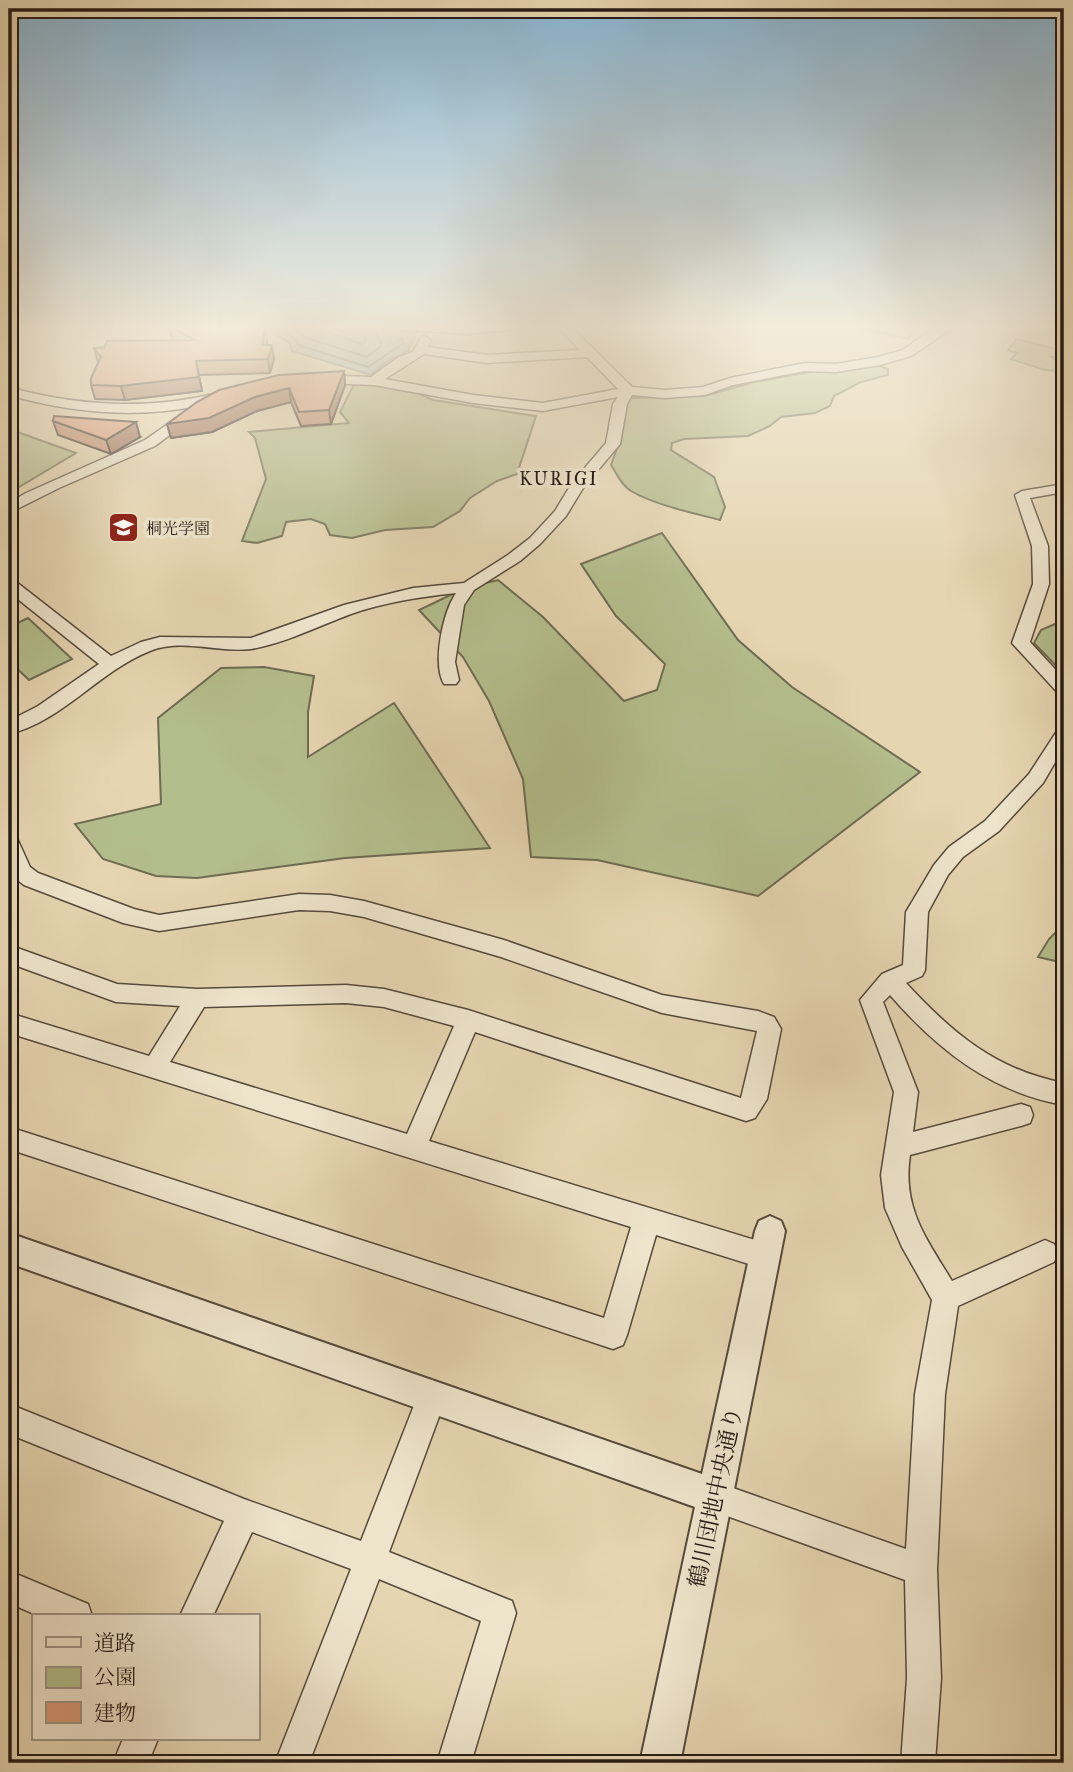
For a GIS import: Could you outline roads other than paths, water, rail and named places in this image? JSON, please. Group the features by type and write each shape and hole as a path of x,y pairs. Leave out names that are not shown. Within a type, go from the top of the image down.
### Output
{"street":[{"path":"9,509 41,491 153,441 193,409"},
{"path":"450,680 446,662 456,605 468,586 525,549 561,513 594,463 613,444 619,409"},
{"path":"1064,488 1022,495 1040,547 1041,584 1021,643 1064,689"},
{"path":"9,584 110,664"},
{"path":"9,728 41,712 128,653 171,639 239,645 253,643 377,602 413,593 468,586"},
{"path":"918,1763 924,1678 921,1570 930,1394 946,1298 911,1238 898,1208 894,1189 906,1092 871,1000 890,980 914,970 917,912 940,870 956,852 992,826 1036,778 1064,735"},
{"path":"9,841 21,872 31,879 145,921 172,923 299,902 330,903 364,909 504,949 662,1004 758,1021 766,1024 769,1029 755,1099 746,1110 468,1020 384,998 346,994 197,998 116,992 9,954"},
{"path":"890,980 930,1026 961,1052 1021,1083 1064,1094"},
{"path":"154,1068 197,998"},
{"path":"414,1146 468,1020"},
{"path":"9,1023 647,1219 768,1244"},
{"path":"898,1145 926,1141 1021,1115"},
{"path":"9,1138 613,1335 647,1219"},
{"name":"鶴川団地中央通り","path":"660,1763 768,1244"},
{"path":"9,1248 432,1395 921,1570"},
{"path":"946,1298 1045,1253"},
{"path":"292,1763 432,1395"},
{"path":"9,1419 500,1613 454,1763"},
{"path":"197,1614 244,1514"},
{"path":"9,1587 71,1614"},
{"path":"130,1763 141,1740"}],"place":[{"name":"桐光学園","path":"123,528"}],"district":[{"name":"KURIGI","path":"559,479"}]}
